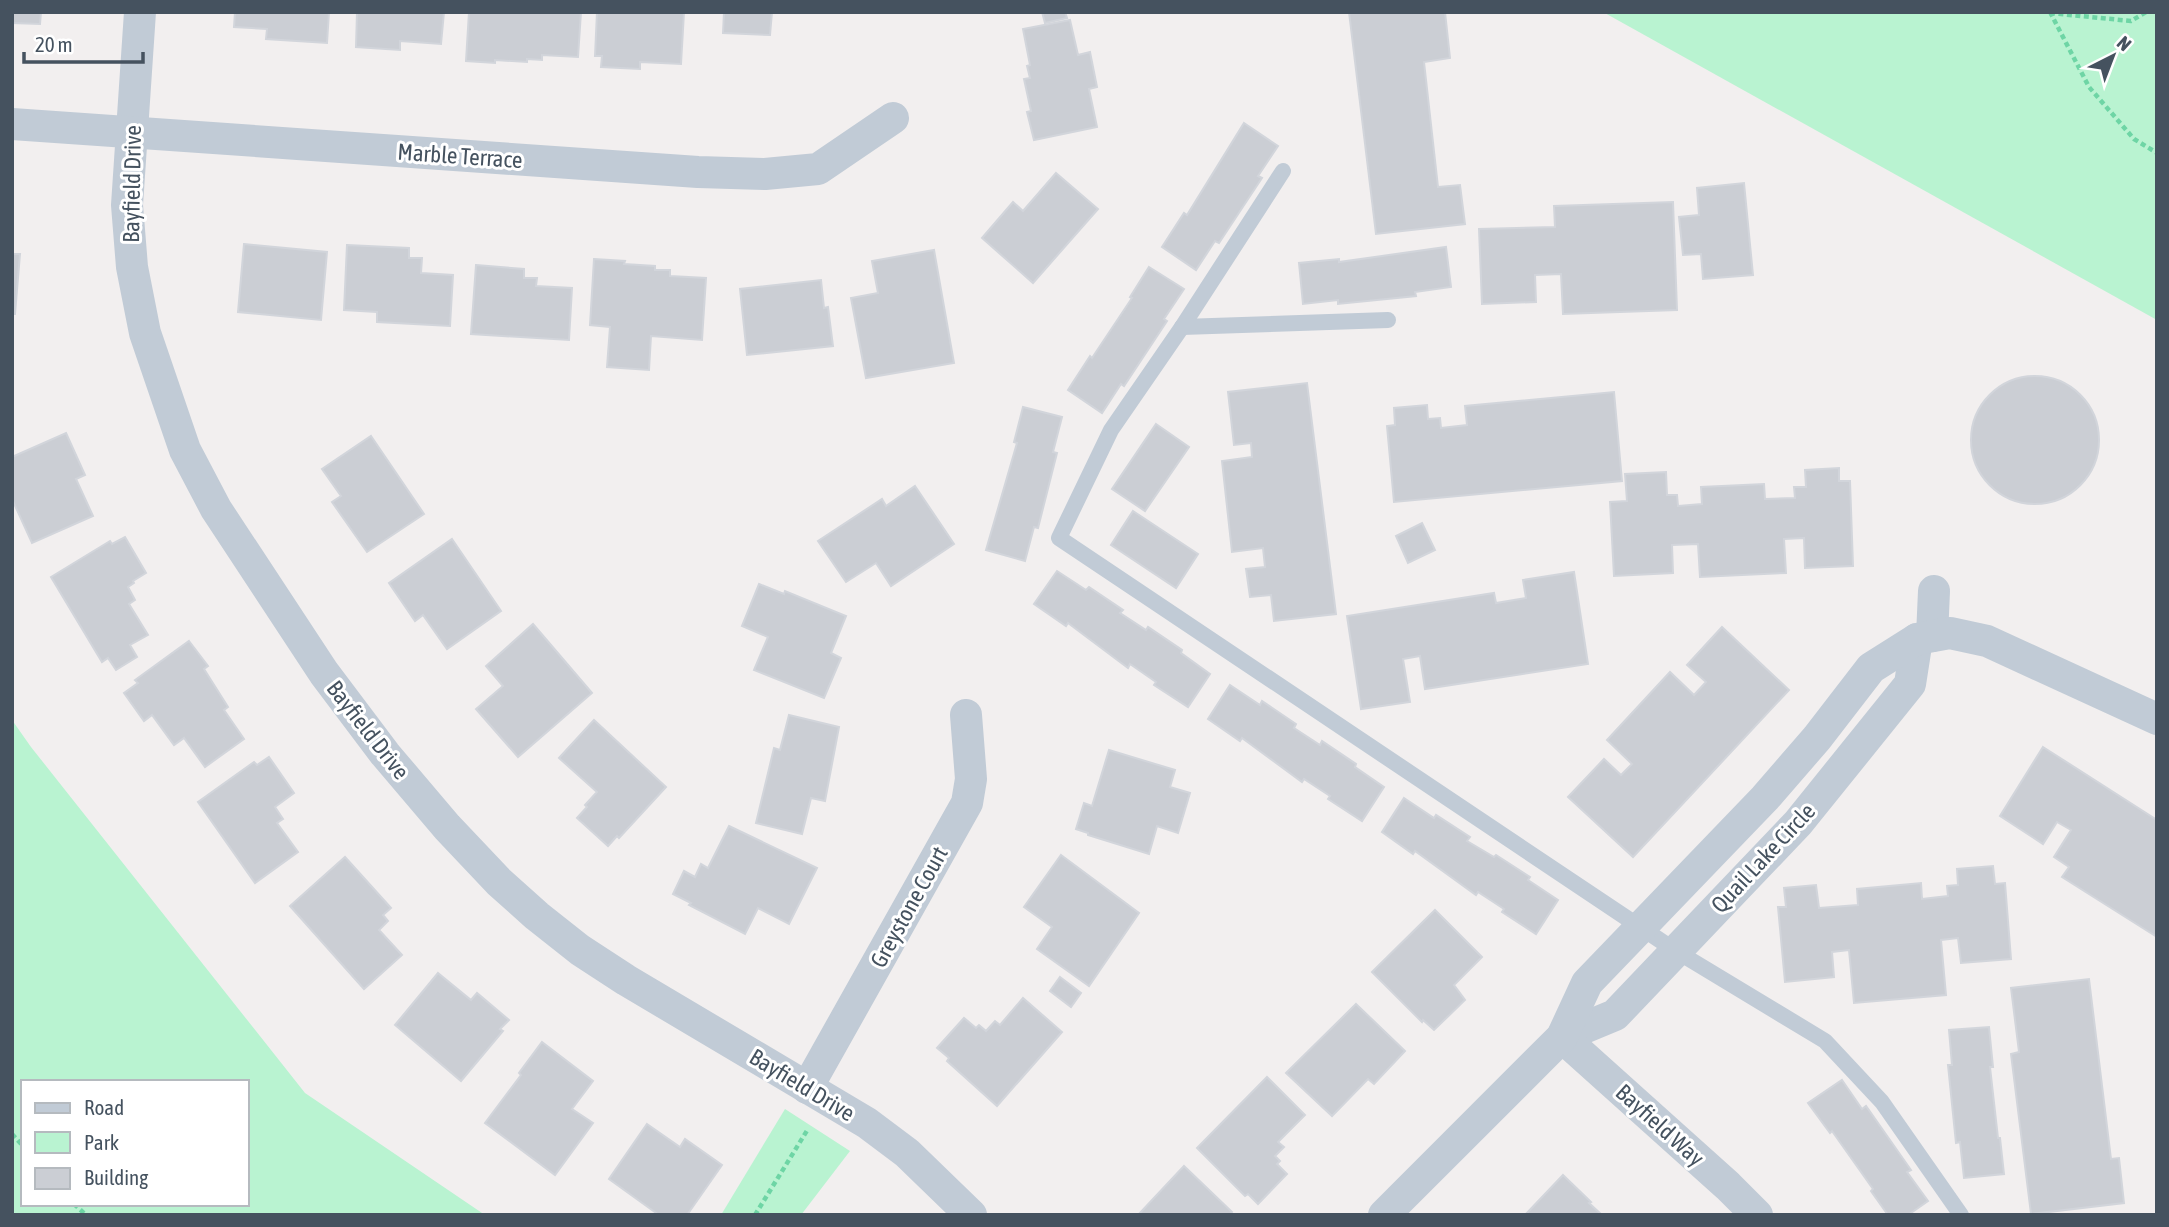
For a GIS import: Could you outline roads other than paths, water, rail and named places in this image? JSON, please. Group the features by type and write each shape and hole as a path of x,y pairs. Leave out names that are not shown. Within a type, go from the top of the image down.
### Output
{"street":[{"name":"Bayfield Drive","path":"140,12 127,205 132,267 145,333 185,450 216,509 324,673 386,754 447,827 499,882 537,916 580,950 626,980 867,1123 906,1153 971,1215"},
{"name":"Marble Terrace","path":"12,124 684,171 765,174 818,169 893,118"},
{"path":"1934,591 1925,638 1950,632 1987,641 2157,719"},
{"name":"Quail Lake Circle","path":"1384,1215 1562,1037 1587,983 1765,798 1817,738 1871,668 1925,638"},
{"name":"Quail Lake Circle","path":"1562,1037 1615,1015 1798,823 1910,684 1925,638"},
{"name":"Greystone Court","path":"817,1093 967,803 971,779 966,715"},
{"name":"Bayfield Way","path":"1562,1037 1728,1186 1756,1215"}],"lane":[{"path":"1283,171 1182,327 1111,430 1059,538 1676,951 1825,1041 1882,1102 1961,1215"},
{"path":"1182,327 1388,320"}]}
